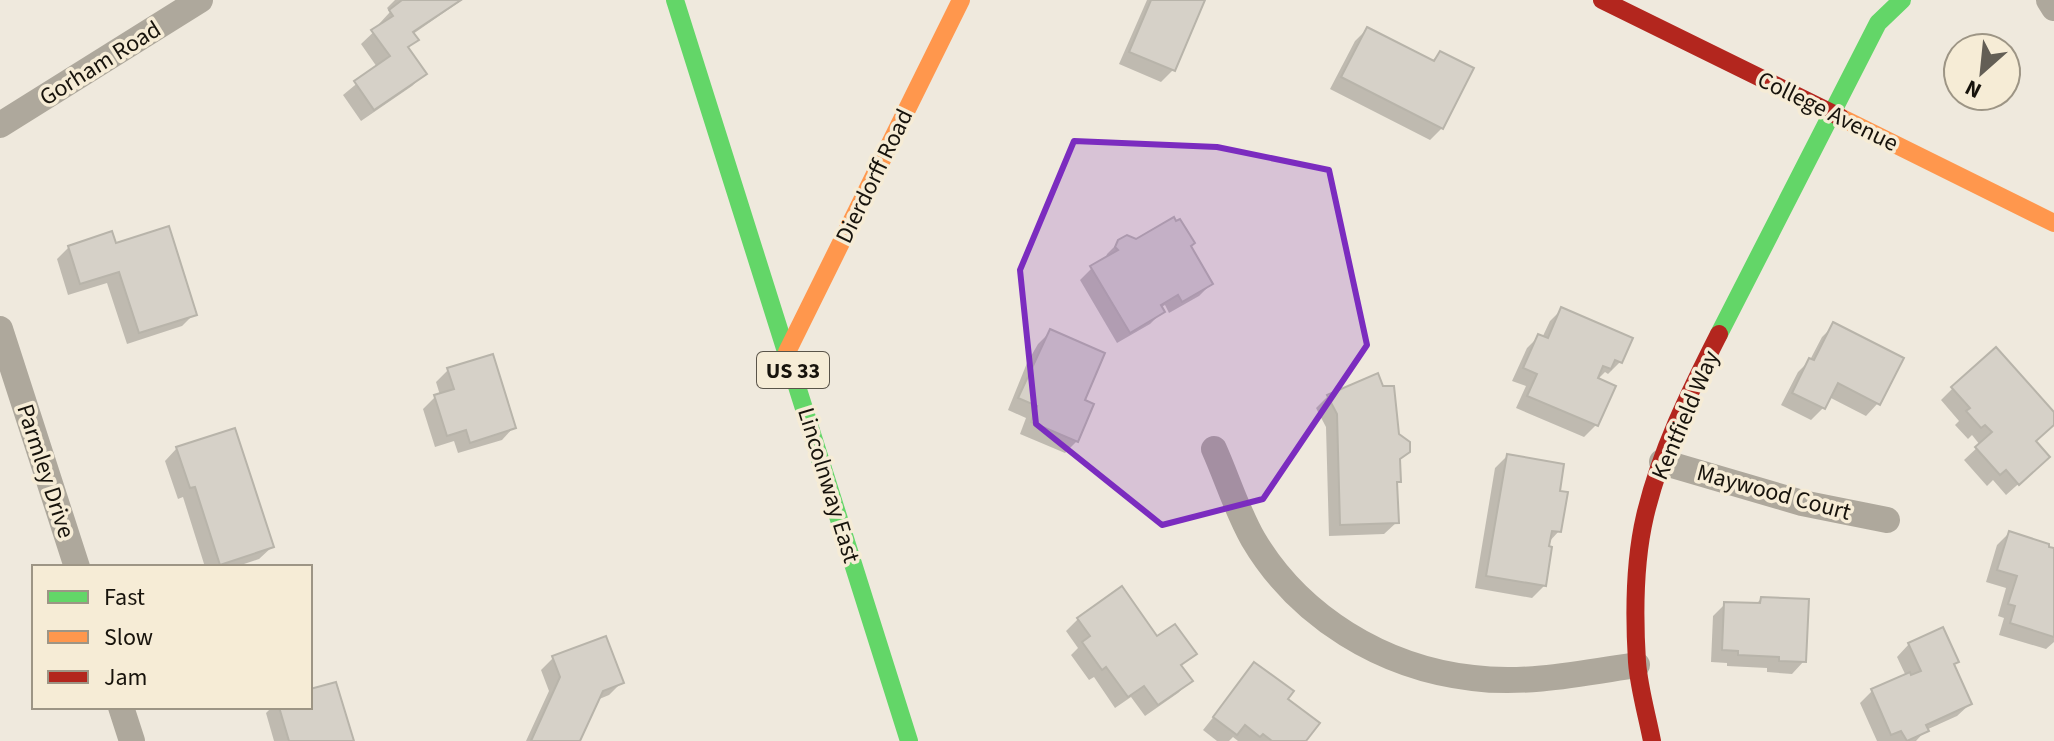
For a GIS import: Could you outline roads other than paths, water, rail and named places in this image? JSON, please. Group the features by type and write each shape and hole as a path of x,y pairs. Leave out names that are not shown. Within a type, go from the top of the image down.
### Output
{"main road":[{"name":"Lincolnway East","path":"675,0 909,741"},
{"name":"Dierdorff Road","path":"787,352 961,0"},
{"name":"College Avenue","path":"1602,0 2054,223"},
{"name":"Kentfield Way","path":"1652,741 1637,665 1636,574 1645,516 1662,462 1693,385 1830,113 1878,23 1902,0"}],"street":[{"name":"Gorham Road","path":"0,125 200,0"},
{"path":"2049,0 2054,8"},
{"name":"Parmley Drive","path":"0,329 76,565"},
{"path":"1214,449 1252,538 1281,579 1307,606 1355,640 1396,660 1474,678 1536,679 1637,665"},
{"name":"Maywood Court","path":"1662,462 1802,503 1887,520"},
{"path":"122,709 132,741"}]}
